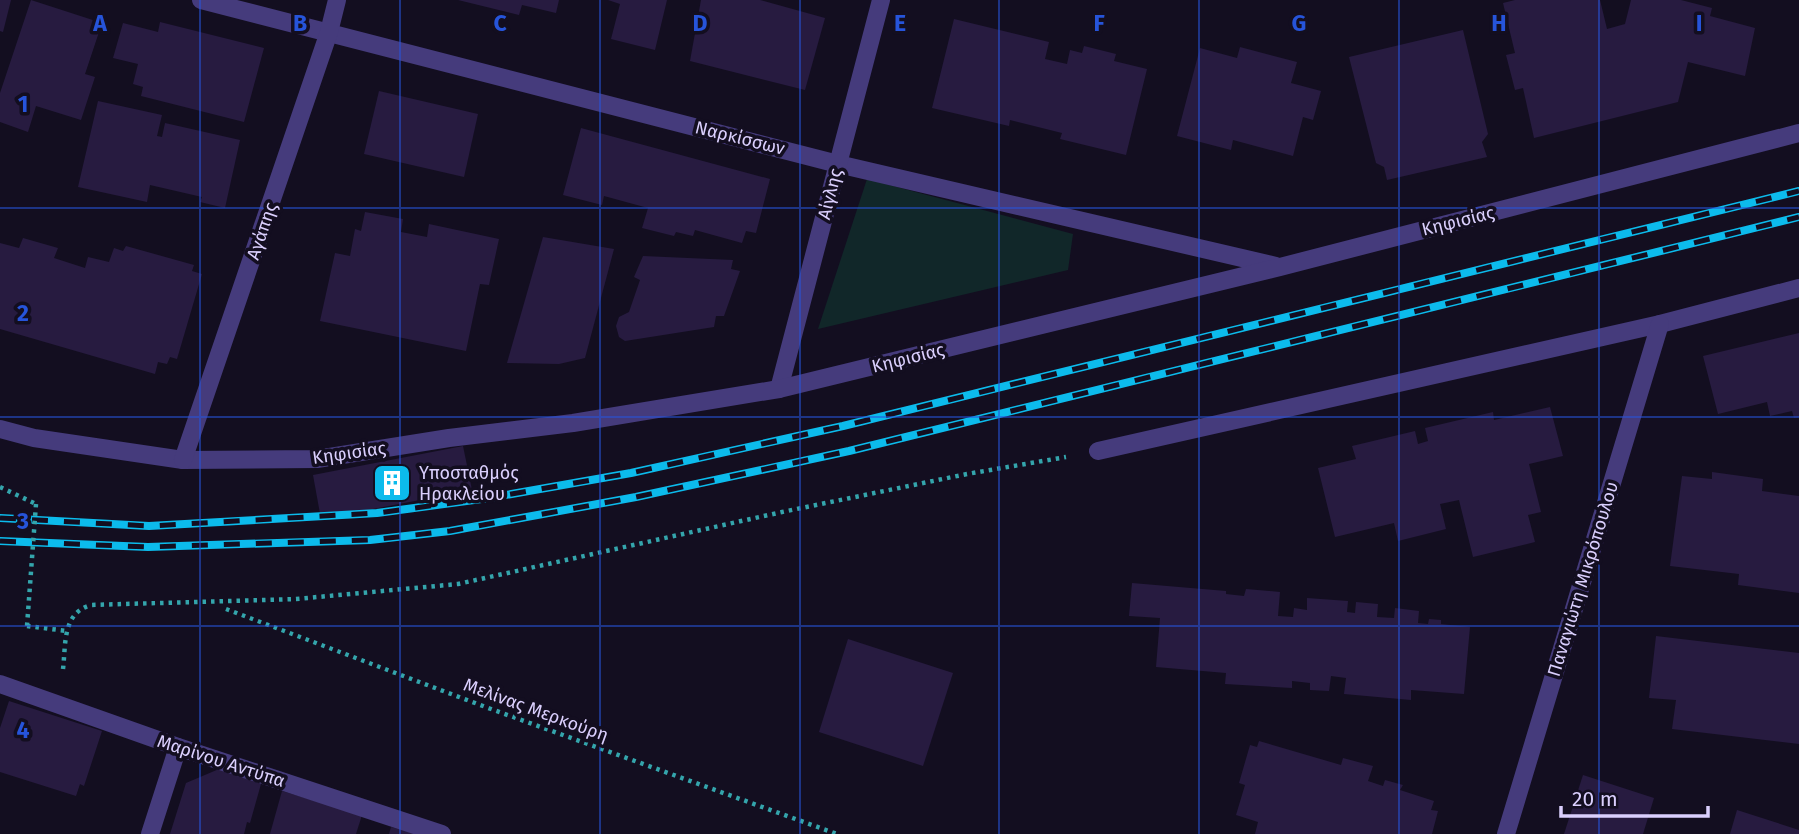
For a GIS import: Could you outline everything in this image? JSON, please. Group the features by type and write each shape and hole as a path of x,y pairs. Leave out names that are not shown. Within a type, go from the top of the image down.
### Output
{"street":[{"name":"Ναρκίσσων","path":"201,0 838,163 1280,267"},
{"name":"Αγάπης","path":"183,460 329,32 337,0"},
{"name":"Αίγλης","path":"779,389 881,0"},
{"name":"Κηφισίας","path":"0,429 34,438 183,460 317,459 572,423 779,389 1280,267 1799,133"},
{"path":"1098,451 1660,324 1799,288"},
{"name":"Παναγιώτη Μικρόπουλου","path":"1506,834 1660,324"},
{"name":"Μαρίνου Αντύπα","path":"0,684 178,747 442,834"},
{"path":"150,834 178,747"}],"path":[{"path":"65,649 67,631 77,610 91,605 296,599 458,584 796,509 967,474 1098,451"},
{"path":"0,488 36,504 27,626 67,631"},
{"name":"Μελίνας Μερκούρη","path":"226,609 491,709 836,834"}],"green space":[{"path":"867,179 1073,234 1068,270 818,329"}],"building":[{"path":"0,0 11,0 3,32 0,31"},
{"path":"31,0 102,23 85,74 95,77 81,120 36,106 28,132 0,122 0,93"},
{"path":"458,0 559,0 556,13 522,5 519,15"},
{"path":"608,0 667,0 655,50 611,39 620,4"},
{"path":"701,0 760,0 825,18 805,90 690,61"},
{"path":"1515,0 1600,0 1607,29 1625,24 1631,0 1681,0 1712,8 1710,16 1755,28 1745,76 1688,62 1678,102 1534,138 1523,88 1515,90 1506,55 1515,53 1503,3"},
{"path":"954,19 1049,42 1045,59 1067,64 1070,50 1082,53 1084,46 1116,54 1114,61 1147,69 1126,155 1060,139 1062,133 1010,120 1009,126 932,108"},
{"path":"160,22 264,48 244,122 141,96 143,87 133,84 138,64 113,58 123,23 158,32"},
{"path":"1463,30 1488,134 1482,142 1487,157 1387,180 1384,167 1376,163 1349,57"},
{"path":"1240,47 1297,62 1291,83 1321,91 1313,120 1303,117 1293,156 1233,140 1231,150 1177,136 1200,48 1237,58"},
{"path":"379,91 478,114 464,177 364,154"},
{"path":"98,101 162,115 157,136 162,137 165,123 240,140 225,208 200,202 202,197 150,185 147,202 78,187"},
{"path":"581,128 770,179 756,233 746,231 742,243 695,230 693,236 676,232 674,236 642,228 648,208 604,196 602,205 563,195"},
{"path":"365,212 403,219 401,232 427,237 429,224 499,239 489,285 480,284 466,351 320,321 335,253 350,256 355,229 361,231"},
{"path":"543,237 614,249 585,358 559,364 507,363"},
{"path":"23,238 58,248 54,258 85,268 88,257 109,262 114,248 123,251 126,246 194,265 192,271 202,274 177,359 170,357 167,364 158,362 155,374 0,329 0,243 19,248"},
{"path":"643,256 733,260 731,269 740,271 724,316 716,316 714,327 625,341 619,337 616,326 619,317 629,312 640,280 634,277"},
{"path":"1799,333 1799,417 1794,418 1792,411 1770,416 1767,402 1718,414 1703,356"},
{"path":"1550,407 1563,456 1529,464 1541,512 1528,515 1535,542 1473,557 1459,500 1440,504 1446,529 1398,541 1394,523 1335,537 1318,468 1356,459 1352,446 1415,431 1418,444 1428,441 1425,428 1493,412 1494,420"},
{"name":"Υποσταθμός Ηρακλείου","path":"463,446 472,490 321,519 313,475"},
{"path":"1712,472 1763,479 1762,491 1799,496 1799,593 1738,585 1739,574 1670,566 1682,476 1712,479"},
{"path":"1132,583 1226,591 1226,594 1244,596 1246,589 1280,592 1278,616 1293,617 1294,608 1307,610 1307,598 1348,601 1347,612 1355,613 1356,602 1378,604 1377,617 1394,618 1395,608 1419,611 1418,623 1428,624 1429,619 1441,620 1441,624 1470,627 1464,694 1411,690 1411,700 1344,694 1346,678 1331,676 1329,691 1310,690 1310,683 1292,681 1292,688 1225,684 1226,673 1156,667 1160,618 1129,616"},
{"path":"1656,636 1799,653 1799,744 1672,729 1676,700 1649,698"},
{"path":"848,639 953,673 923,766 819,732"},
{"path":"9,701 102,731 84,786 80,784 76,796 0,772 0,728"},
{"path":"1259,741 1341,765 1343,758 1373,766 1368,781 1383,786 1385,780 1403,785 1400,790 1434,801 1431,810 1438,811 1432,834 1255,834 1258,822 1236,815 1245,785 1239,783 1250,745 1257,747"},
{"path":"219,769 261,784 250,823 247,822 244,834 170,834 186,783"},
{"path":"1583,775 1654,798 1643,834 1564,834"},
{"path":"282,791 362,815 356,834 270,834"},
{"path":"1737,810 1799,830 1799,834 1730,834"},
{"path":"391,827 413,833 413,834 389,834"}],"railway":[{"path":"0,518 149,526 377,513 489,498 631,473 843,426 1799,191"},
{"path":"0,541 148,547 370,540 450,531 636,497 849,451 1799,217"}],"place":[{"name":"Υποσταθμός Ηρακλείου","path":"392,483"}]}
